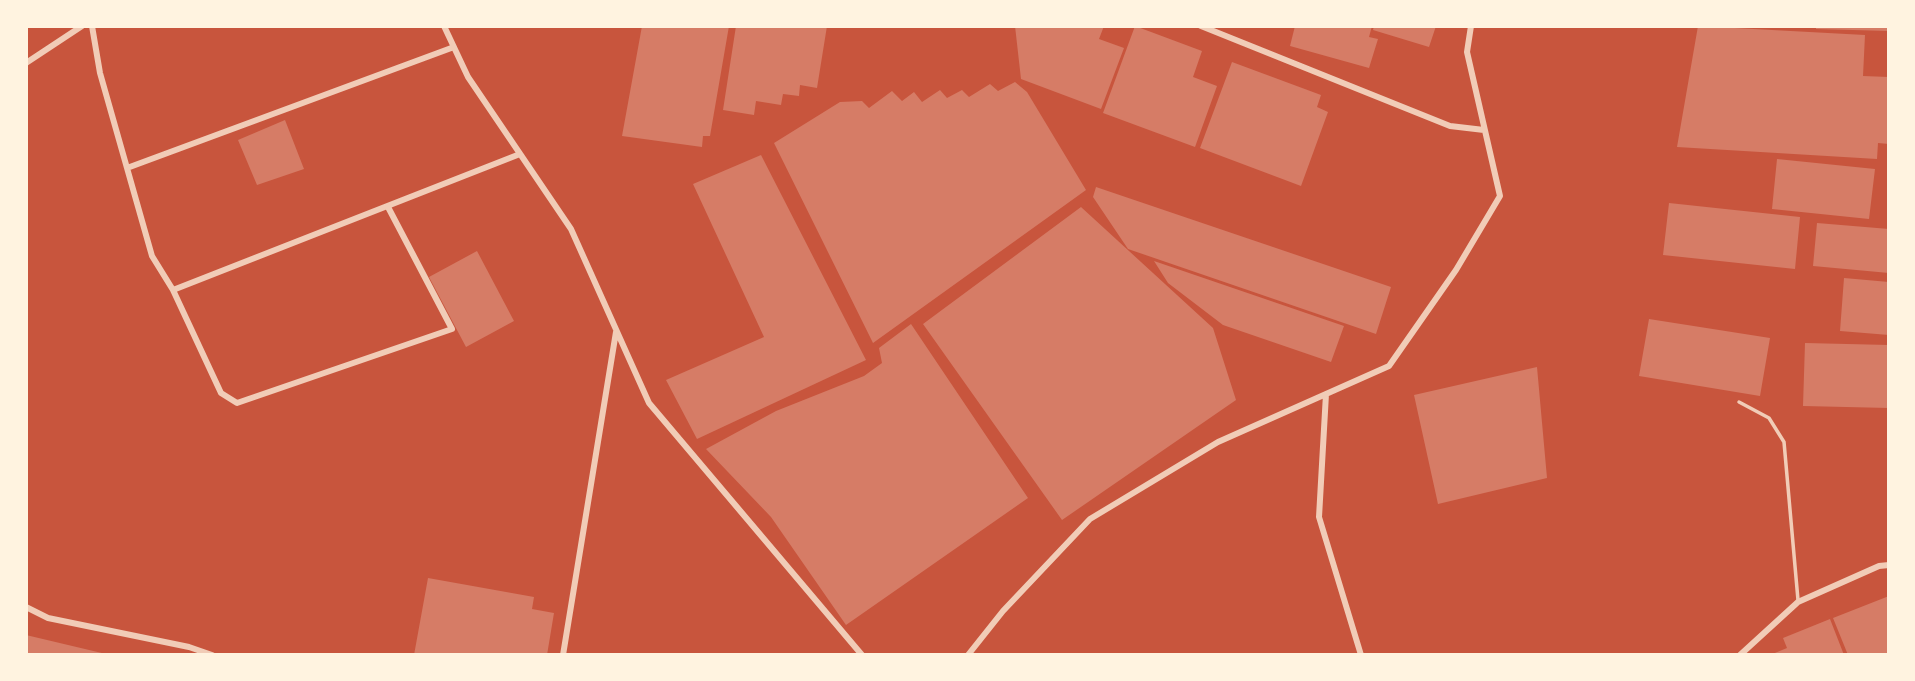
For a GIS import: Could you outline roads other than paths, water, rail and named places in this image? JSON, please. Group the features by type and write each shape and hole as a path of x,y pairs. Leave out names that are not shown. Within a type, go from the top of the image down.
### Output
{"street":[{"path":"26,63 82,26"},
{"path":"92,26 100,73 152,256 173,290 221,393 237,402 452,329 388,207"},
{"path":"444,26 468,77 570,229 649,402 862,655"},
{"path":"1201,26 1450,126 1485,130"},
{"path":"968,655 1003,611 1090,519 1218,442 1389,366 1456,270 1500,196 1466,52 1471,26"},
{"path":"127,167 454,47"},
{"path":"173,290 520,154"},
{"path":"563,655 617,331"},
{"path":"1326,394 1320,517 1361,655"},
{"path":"1740,655 1798,602 1879,566 1889,565"},
{"path":"26,607 48,618 189,647 212,655"}],"lane":[{"path":"1739,402 1769,418 1784,442 1798,602"}]}
